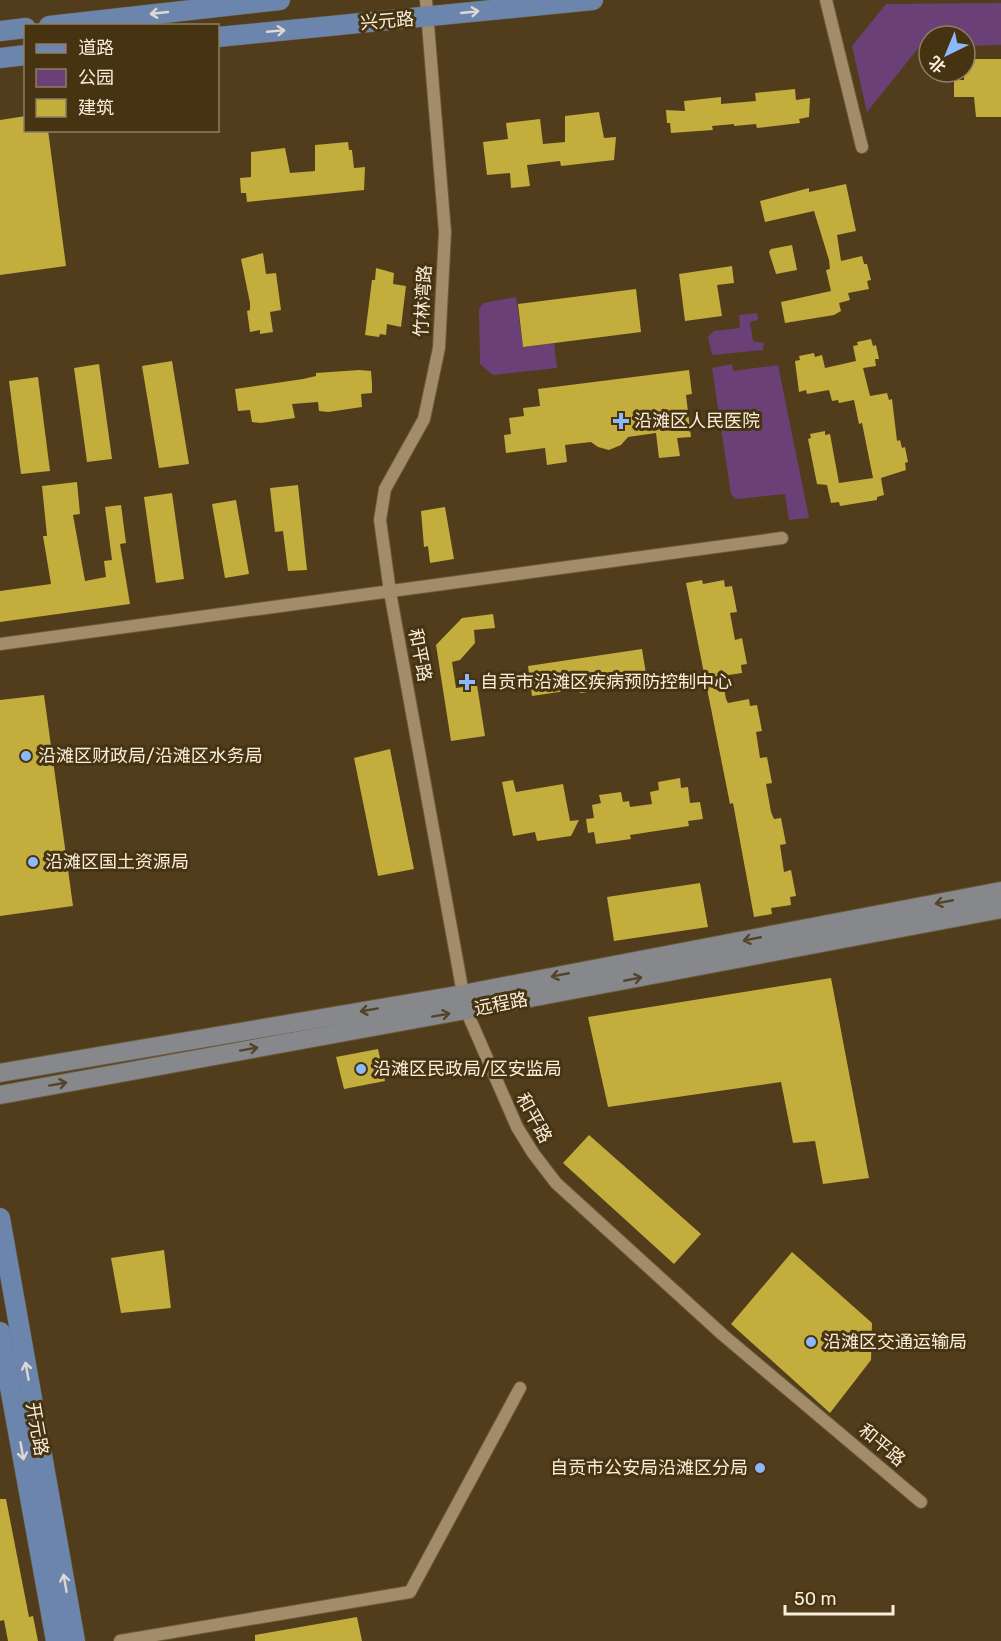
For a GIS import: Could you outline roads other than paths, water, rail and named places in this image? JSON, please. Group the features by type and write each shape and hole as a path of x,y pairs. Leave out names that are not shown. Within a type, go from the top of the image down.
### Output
{"main road":[{"path":"67,24 280,0"},
{"name":"兴元路","path":"219,37 427,8 593,0"},
{"path":"0,31 24,28"},
{"path":"0,58 24,55"},
{"name":"远程路","path":"0,1095 1001,891"},
{"name":"远程路","path":"0,1073 464,1002 1001,909"},
{"name":"开元路","path":"0,1218 75,1641"},
{"name":"开元路","path":"0,1332 56,1641"}],"street":[{"path":"826,0 862,147"},
{"name":"竹林湾路","path":"390,592 380,520 385,489 424,419 439,348 445,232 427,8"},
{"path":"0,644 782,538"},
{"name":"和平路","path":"390,592 464,1002 517,1127 533,1154 556,1183 723,1335 921,1502"},
{"path":"120,1641 410,1592 520,1388"}],"place":[{"name":"沿滩区人民医院","path":"621,421"},
{"name":"自贡市沿滩区疾病预防控制中心","path":"467,682"},
{"name":"沿滩区财政局/沿滩区水务局","path":"26,756"},
{"name":"沿滩区国土资源局","path":"33,862"},
{"name":"沿滩区民政局/区安监局","path":"361,1069"},
{"name":"沿滩区交通运输局","path":"811,1342"},
{"name":"自贡市公安局沿滩区分局","path":"760,1468"}]}
